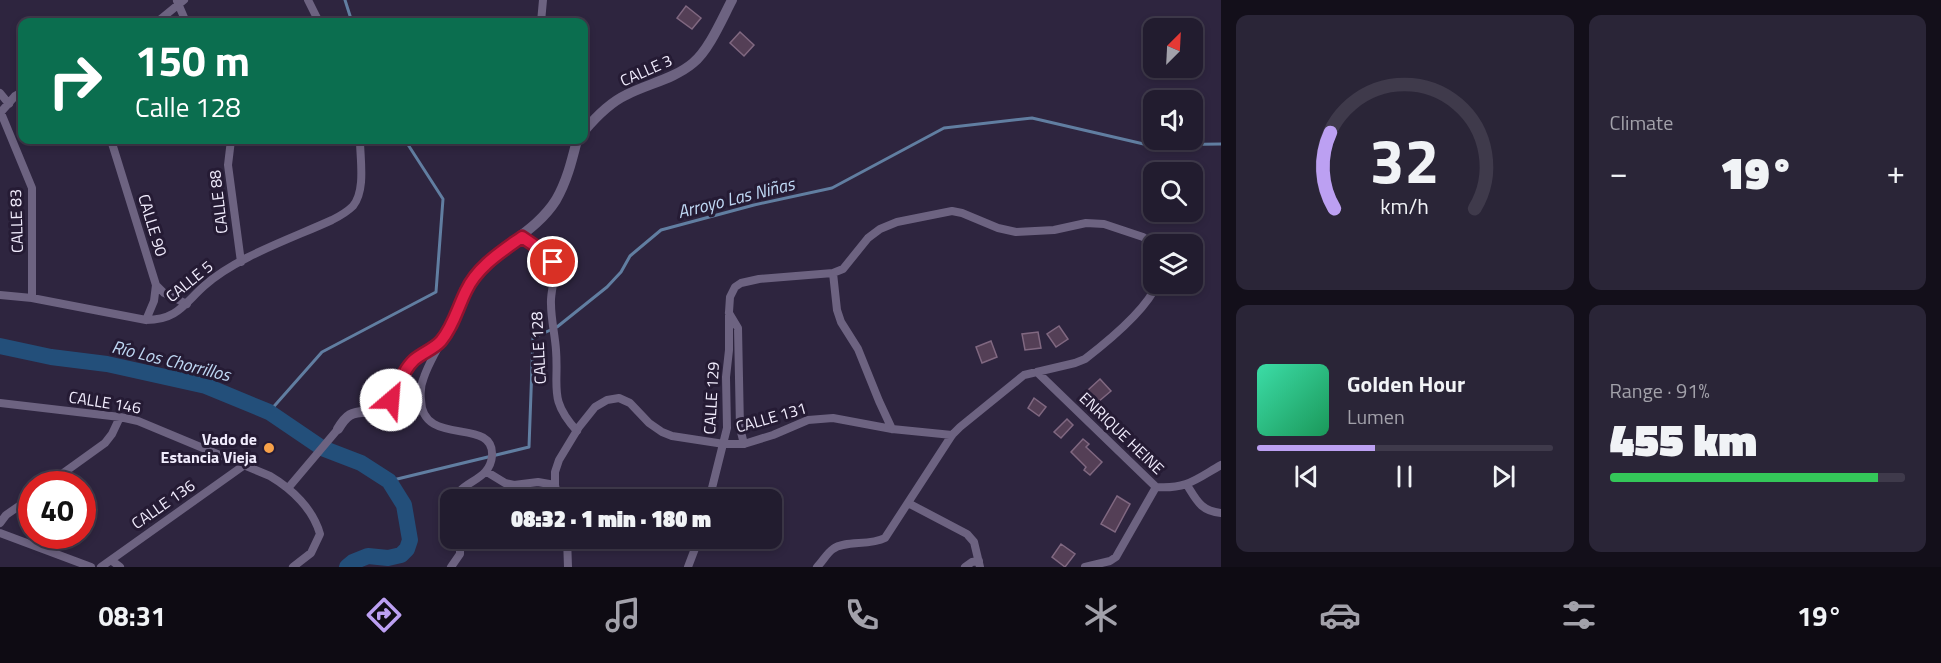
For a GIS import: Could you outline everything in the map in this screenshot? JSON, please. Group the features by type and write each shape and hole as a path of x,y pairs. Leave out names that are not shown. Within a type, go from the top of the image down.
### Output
{"street":[{"path":"308,0 317,18"},
{"path":"541,18 543,0"},
{"name":"CALLE 3","path":"588,127 608,107 625,95 685,69 694,62 702,53 732,0"},
{"path":"162,18 180,1 185,18"},
{"path":"0,93 9,104"},
{"path":"1,113 18,94"},
{"name":"CALLE 83","path":"1,113 32,188 32,298"},
{"name":"CALLE 90","path":"112,144 156,285"},
{"name":"CALLE 88","path":"231,144 228,165 241,262"},
{"name":"CALLE 5","path":"0,295 32,298 146,320 160,320 170,316 187,304 216,276 241,262 333,220 354,205 361,185 360,144"},
{"path":"463,489 487,472 492,455 491,446 485,438 475,433 442,429 426,417 421,405 420,389 423,377 466,290 477,274 522,237 547,213 557,198 567,176 576,144"},
{"path":"892,429 858,349 841,322 837,310 833,273 843,268 868,238 880,229 897,222 952,211 963,213 998,228 1016,232 1054,230 1086,223 1104,224 1143,237"},
{"name":"CALLE 128","path":"522,237 547,254 553,262 555,276 550,303 557,366 556,396 566,420 577,431"},
{"name":"CALLE 129","path":"712,489 728,428 726,377 729,312 730,297 735,287 741,283 759,279 833,273"},
{"path":"156,285 174,299 187,304"},
{"path":"146,320 154,301 156,285"},
{"path":"818,567 835,547 876,543 885,538 952,435 960,427 1024,375 1076,363 1089,355 1143,306 1152,294"},
{"path":"729,312 738,328 740,428 744,444"},
{"path":"289,487 347,417 354,413 385,407 391,400 408,366 441,342"},
{"name":"ENRIQUE HEINE","path":"1036,372 1156,488 1176,488 1187,485"},
{"name":"CALLE 131","path":"555,484 555,472 559,460 595,406 619,398 630,403 662,432 672,436 724,444 744,444 808,420 833,418 892,429 952,435"},
{"name":"CALLE 146","path":"0,403 120,417 151,426 270,476 289,487 313,517 320,534 311,553 293,567"},
{"path":"66,471 105,443 120,417"},
{"path":"1221,465 1187,485 1201,506 1211,512 1221,513"},
{"name":"CALLE 136","path":"101,567 243,466"},
{"path":"487,472 505,483 514,485 538,482 555,484 556,489"},
{"path":"1085,567 1110,561 1116,557 1156,488"},
{"path":"908,503 967,534 974,542 980,564 972,562 965,567"},
{"path":"0,523 18,506"},
{"path":"0,533 92,567"},
{"path":"451,567 460,554 460,549"},
{"path":"567,549 568,567"},
{"path":"688,567 695,549"},
{"path":"111,560 120,567"}],"building":[{"path":"686,6 701,18 692,29 677,18"},
{"path":"740,32 754,45 744,56 730,43"},
{"path":"1059,326 1068,339 1056,347 1047,334"},
{"path":"1038,332 1041,348 1025,350 1022,334"},
{"path":"991,341 997,357 982,363 976,347"},
{"path":"1100,379 1111,391 1098,402 1088,390"},
{"path":"1034,398 1046,407 1039,416 1028,408"},
{"path":"1067,419 1073,425 1061,438 1054,432"},
{"path":"1083,439 1089,444 1086,447 1102,462 1090,475 1084,470 1086,467 1071,452"},
{"path":"1117,496 1130,504 1115,532 1101,524"},
{"path":"1061,544 1075,554 1065,567 1052,557"}],"waterway":[{"path":"345,0 351,18"},
{"name":"Arroyo Las Niñas","path":"389,481 529,447 533,338 557,327 607,287 621,272 630,256 661,230 754,205 832,188 944,128 1032,118 1148,145 1221,144"},
{"path":"269,412 322,352 436,292 443,199 408,144"},
{"name":"Río Los Chorrillos","path":"0,346 51,357 107,364 206,386 269,412 322,448 361,463 389,481 404,505 410,540 407,549 401,555 388,558 368,556 347,567"}],"place":[{"name":"Vado de Estancia Vieja","path":"269,448"}],"route":[{"path":"391,400 408,366 441,342 466,290 477,274 495,257 522,237 547,254 553,262"}]}
